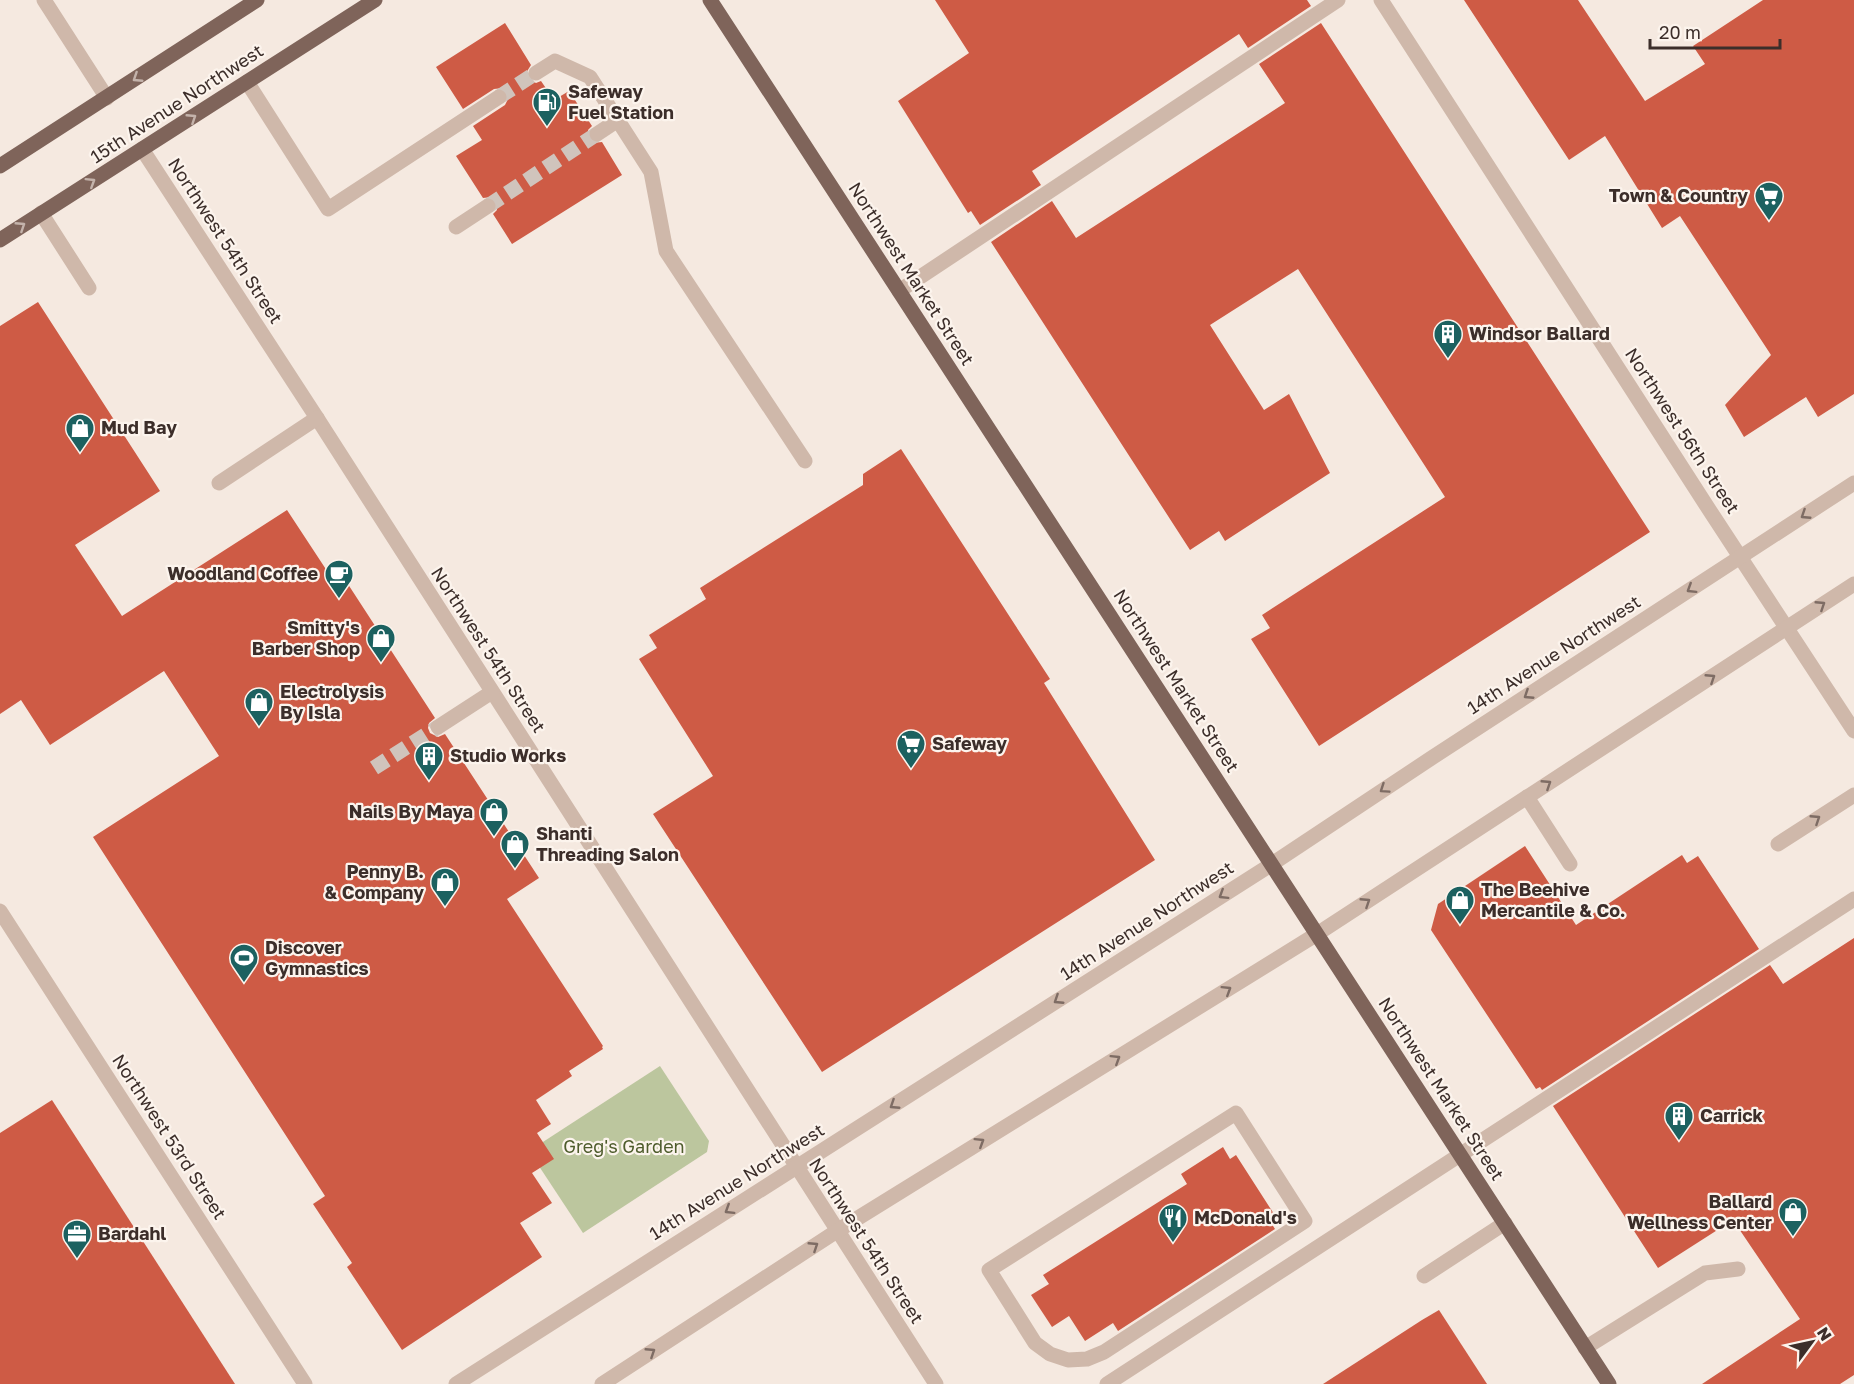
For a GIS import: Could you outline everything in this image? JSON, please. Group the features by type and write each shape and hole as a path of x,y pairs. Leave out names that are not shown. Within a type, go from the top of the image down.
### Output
{"main road":[{"path":"0,166 257,0"},
{"name":"15th Avenue Northwest","path":"0,240 375,0"},
{"name":"Northwest Market Street","path":"710,0 1609,1384"}],"street":[{"path":"44,0 107,98"},
{"path":"899,291 1338,0"},
{"name":"Northwest 56th Street","path":"1381,0 1854,731"},
{"path":"536,73 555,61 590,77 651,172 666,250 805,461"},
{"path":"247,82 328,209 499,97"},
{"path":"597,134 618,120"},
{"name":"Northwest 54th Street","path":"142,149 936,1384"},
{"path":"456,227 488,206"},
{"path":"41,213 89,288"},
{"path":"219,483 317,418"},
{"name":"14th Avenue Northwest","path":"456,1384 1272,864 1854,483"},
{"path":"602,1384 837,1231 1317,934 1854,584"},
{"path":"438,727 492,692"},
{"path":"1779,844 1854,795"},
{"path":"1527,797 1570,864"},
{"path":"1107,1384 1854,899"},
{"name":"Northwest 53rd Street","path":"0,911 305,1384"},
{"path":"1236,1113 1305,1221 1104,1352 1087,1359 1068,1360 1050,1354 1035,1343 989,1270 1236,1113"},
{"path":"1425,1276 1505,1223"},
{"path":"1585,1348 1705,1273 1738,1269"}],"green space":[{"name":"Greg's Garden","path":"660,1066 709,1141 707,1152 583,1233 529,1151"}],"building":[{"path":"935,0 1307,0 1311,6 1248,48 1239,34 1032,171 1041,185 980,225 971,211 968,213 898,101 969,53"},
{"name":"Town & Country","path":"1464,0 1578,0 1645,101 1705,64 1693,46 1763,0 1854,0 1854,394 1818,417 1806,397 1744,437 1725,405 1771,355 1680,216 1662,228 1605,136 1569,160"},
{"name":"Safeway Fuel Station","path":"505,23 531,65 526,73 528,79 536,83 541,81 554,100 569,91 592,126 588,130 589,139 593,143 602,142 622,175 512,244 493,214 497,210 496,201 492,197 483,198 456,156 482,140 473,126 505,105 509,97 507,92 503,88 494,89 463,109 436,67"},
{"name":"Windsor Ballard","path":"1321,23 1650,532 1319,746 1251,639 1270,628 1262,615 1445,497 1298,269 1210,325 1264,410 1289,394 1330,473 1225,541 1219,531 1190,550 991,242 1052,201 1076,238 1285,103 1259,64"},
{"path":"38,302 160,491 75,545 122,616 287,510 333,580 342,575 435,718 429,723 430,733 438,737 445,734 539,878 507,899 603,1046 603,1049 569,1071 572,1076 536,1100 551,1124 537,1133 554,1159 532,1173 552,1203 520,1223 542,1257 402,1350 347,1267 352,1263 313,1204 325,1196 93,837 219,756 164,671 50,745 21,700 0,714 0,326"},
{"name":"Safeway","path":"901,449 1050,679 1044,683 1155,860 822,1072 653,814 713,776 639,659 657,648 649,635 706,599 700,588 863,485 863,474"},
{"path":"1525,846 1576,925 1682,855 1687,863 1698,856 1759,949 1542,1090 1540,1087 1536,1089 1431,930 1438,904"},
{"path":"1854,938 1854,1375 1840,1384 1702,1384 1800,1319 1733,1220 1658,1268 1553,1106 1770,965 1783,984"},
{"name":"Bardahl","path":"52,1100 235,1384 0,1384 0,1133"},
{"name":"McDonald's","path":"1223,1147 1230,1159 1236,1155 1274,1214 1268,1218 1275,1229 1118,1331 1113,1323 1085,1341 1069,1316 1052,1327 1031,1295 1049,1284 1043,1275 1187,1184 1181,1174"},
{"path":"1439,1310 1487,1384 1323,1384 1422,1320"}],"tunnel":[{"path":"499,97 536,73"},
{"path":"488,206 597,134"},
{"path":"374,768 438,727"}],"place":[{"name":"Safeway Fuel Station","path":"547,128"},
{"name":"Town & Country","path":"1769,222"},
{"name":"Windsor Ballard","path":"1448,360"},
{"name":"Mud Bay","path":"80,454"},
{"name":"Woodland Coffee","path":"339,600"},
{"name":"Smitty's Barber Shop","path":"381,664"},
{"name":"Electrolysis By Isla","path":"259,728"},
{"name":"Safeway","path":"911,770"},
{"name":"Studio Works","path":"429,782"},
{"name":"Nails By Maya","path":"494,838"},
{"name":"Shanti Threading Salon","path":"515,870"},
{"name":"Penny B. & Company","path":"445,908"},
{"name":"The Beehive Mercantile & Co.","path":"1460,926"},
{"name":"Discover Gymnastics","path":"244,984"},
{"name":"Carrick","path":"1679,1142"},
{"name":"Ballard Wellness Center","path":"1793,1238"},
{"name":"McDonald's","path":"1173,1244"},
{"name":"Bardahl","path":"77,1260"}]}
